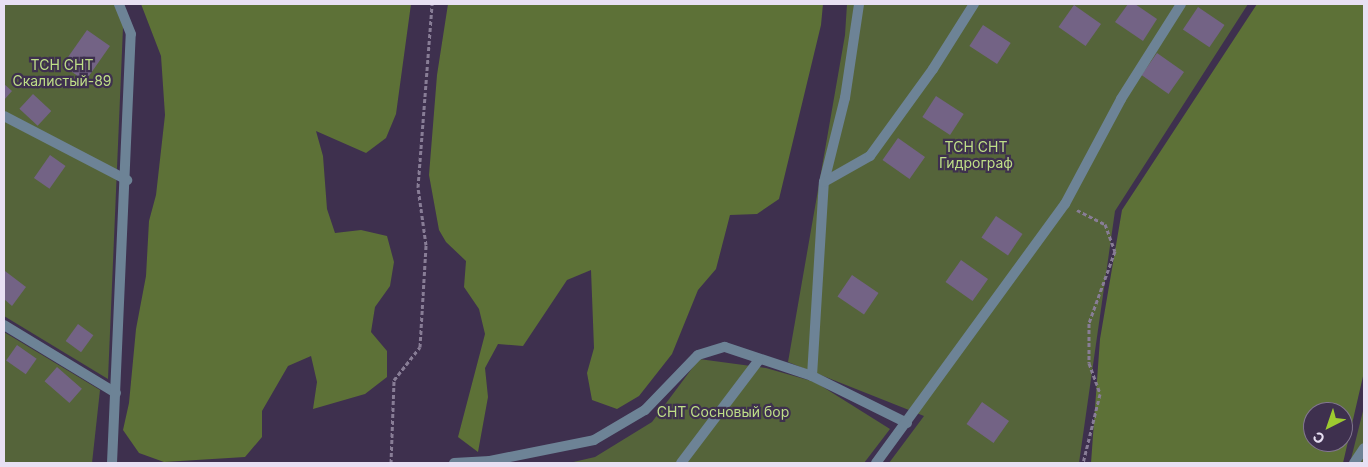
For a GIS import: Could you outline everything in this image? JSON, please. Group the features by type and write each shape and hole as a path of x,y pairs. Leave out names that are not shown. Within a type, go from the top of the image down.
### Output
{"lane":[{"path":"112,463 127,180 131,34 119,4"},
{"path":"812,376 824,182 846,98 859,4"},
{"path":"824,182 870,156 934,69 974,4"},
{"path":"876,463 1065,204 1121,99 1181,4"},
{"path":"4,116 127,180"},
{"path":"4,325 116,393"},
{"path":"454,463 490,462 594,440 645,410 698,355 725,347 759,360 812,376 907,423"},
{"path":"680,463 759,360"},
{"path":"1354,463 1364,448"}],"path":[{"path":"391,463 394,380 420,347 426,245 418,187 432,4"},
{"path":"1065,204 1106,224 1115,251 1089,323 1089,363 1100,394 1083,463"}],"green space":[{"name":"ТСН СНТ Скалистый-89","path":"4,4 124,4 108,379 4,316"},
{"path":"141,4 411,4 396,114 386,138 366,153 316,131 323,156 327,209 335,233 361,230 387,236 394,262 390,286 375,307 371,332 387,351 387,377 365,394 313,409 317,382 311,356 288,366 262,411 262,437 245,457 164,462 139,453 123,430 129,403 136,329 146,276 149,221 156,195 165,115 161,56"},
{"path":"448,4 823,4 821,25 779,199 757,214 730,215 716,269 698,290 672,354 639,396 617,409 592,400 587,373 594,348 591,270 567,280 523,346 498,344 485,368 488,397 478,452 458,437 485,334 479,309 464,287 466,261 446,242 439,230 429,175 437,75"},
{"name":"ТСН СНТ Гидрограф","path":"847,4 1248,4 1115,211 1079,463 889,463 924,416 788,362 845,35"},
{"path":"1257,4 1364,4 1364,372 1353,420 1353,402 1303,402 1303,452 1346,452 1343,463 1091,463 1100,339 1122,210"},
{"path":"4,332 100,390 92,463 4,463"},
{"name":"СНТ Сосновый бор","path":"699,359 766,368 815,382 890,429 864,463 569,463 595,457 652,422"},
{"path":"1364,407 1364,463 1350,463"}],"building":[{"path":"1128,4 1135,4 1157,19 1143,41 1115,22"},
{"path":"1074,5 1101,24 1086,46 1059,27"},
{"path":"1198,7 1225,25 1209,47 1183,29"},
{"path":"983,25 1011,43 997,64 969,46"},
{"path":"87,30 110,46 85,81 62,65"},
{"path":"1157,53 1184,72 1169,94 1142,75"},
{"path":"4,84 12,91 4,100"},
{"path":"33,94 51,111 38,126 19,109"},
{"path":"936,96 964,114 950,135 922,117"},
{"path":"898,138 925,157 910,179 883,160"},
{"path":"50,155 66,166 50,189 34,178"},
{"path":"996,216 1023,234 1008,255 981,238"},
{"path":"961,260 988,279 973,301 946,282"},
{"path":"5,271 26,287 12,306 4,299"},
{"path":"852,275 879,293 864,314 837,297"},
{"path":"78,324 93,335 81,352 66,341"},
{"path":"17,345 37,359 26,374 6,361"},
{"path":"57,367 82,389 69,403 45,381"},
{"path":"982,402 1009,421 994,443 967,424"}]}
